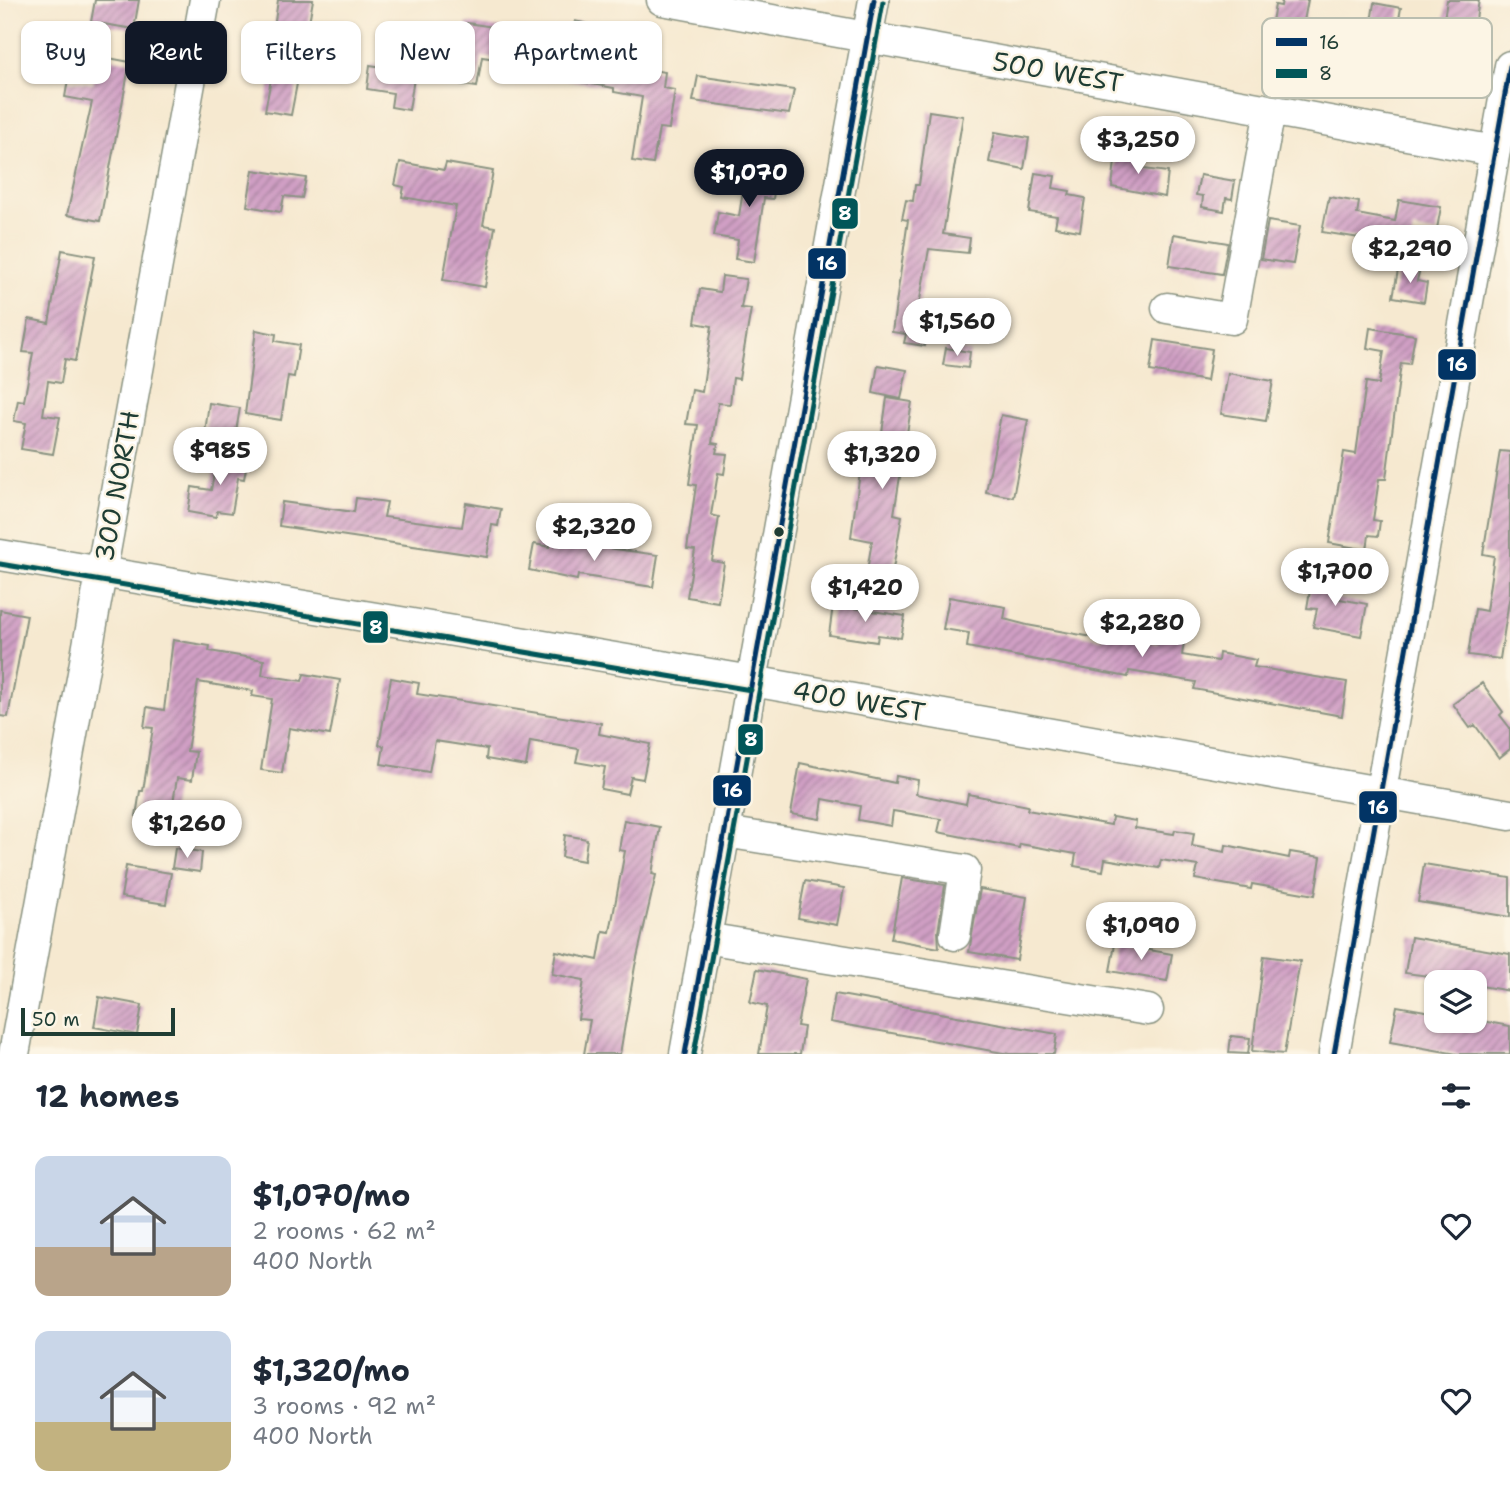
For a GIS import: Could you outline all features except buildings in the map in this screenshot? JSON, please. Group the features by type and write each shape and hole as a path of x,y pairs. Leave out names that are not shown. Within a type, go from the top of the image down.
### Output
{"street":[{"name":"300 NORTH","path":"14,1054 205,0"},
{"name":"500 WEST","path":"662,0 1495,151"},
{"path":"685,1054 874,0"},
{"path":"1334,1054 1510,66"},
{"path":"1167,308 1232,320 1270,110"},
{"name":"400 WEST","path":"0,555 752,681 1510,815"},
{"path":"725,832 965,870 955,936"},
{"path":"705,938 1148,1010"}],"transit line":[{"name":"16","path":"685,1054 874,0"},
{"name":"8","path":"694,1054 883,2"},
{"name":"16","path":"1334,1054 1510,66"},
{"name":"8","path":"0,564 751,690"}]}
